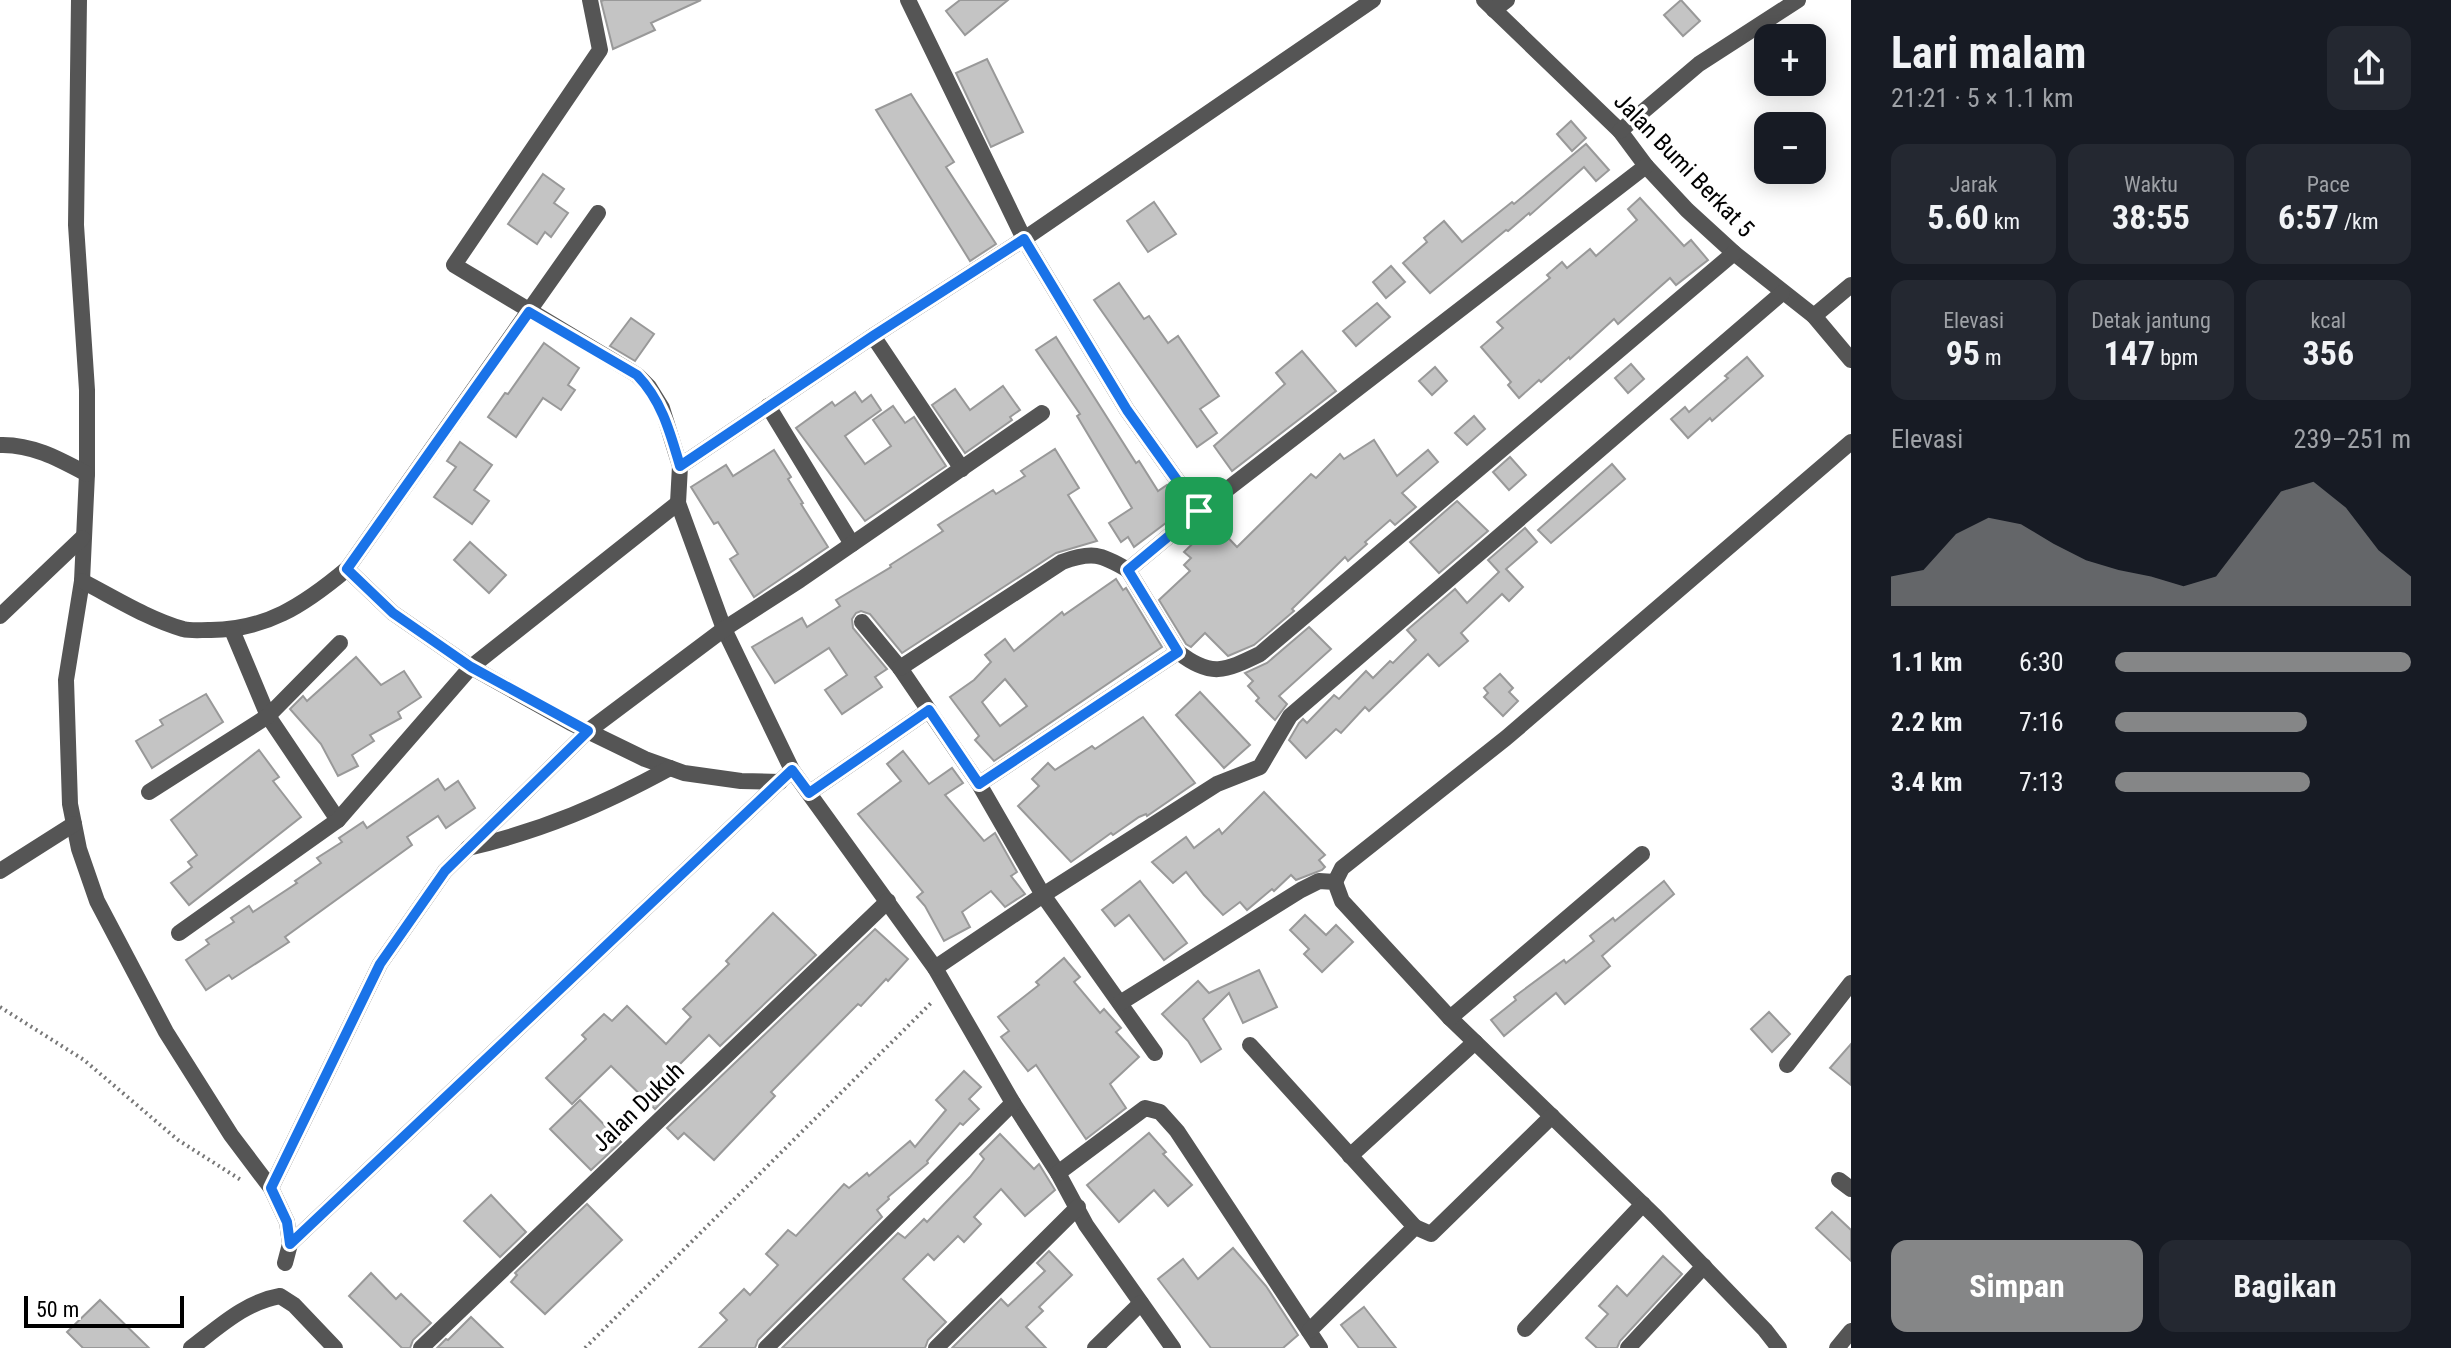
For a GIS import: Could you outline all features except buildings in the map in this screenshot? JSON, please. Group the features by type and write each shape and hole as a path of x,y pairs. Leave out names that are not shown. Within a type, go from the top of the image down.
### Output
{"street":[{"path":"79,0 76,225 86,377 87,474 82,581 66,680 67,765 74,824 97,901 160,1019 231,1135 274,1196 287,1222 290,1244 285,1263"},
{"path":"590,0 600,50 454,265 637,375 649,387 662,408 680,466 678,503 724,629 786,776 809,793 935,968 1086,1225 1173,1348"},
{"path":"908,0 1024,239 1127,410 1199,511"},
{"path":"680,466 1024,239 1373,0"},
{"path":"1620,131 1699,64 1798,0"},
{"name":"Jalan Bumi Berkat 5","path":"1495,3 1620,131 1646,166 1687,210 1734,253 1814,316 1851,360"},
{"path":"1128,570 1199,511 1646,166"},
{"path":"82,581 186,630 232,630 264,623 299,605 347,569 598,213"},
{"path":"900,668 1062,562 1085,553 1128,570 1178,652 1196,667 1228,669 1260,654 1734,253"},
{"path":"1814,316 1851,285"},
{"path":"935,968 1217,784 1260,767 1290,716 1782,293"},
{"path":"873,336 962,469"},
{"path":"768,406 852,544"},
{"path":"274,1196 380,964 445,871 588,731 724,629 1042,413"},
{"path":"1779,1348 1643,1204 1450,1018 1342,901 1335,882 1342,868 1506,738 1851,442"},
{"path":"0,445 22,445 87,474"},
{"path":"179,933 338,820 471,667 678,503"},
{"path":"0,616 82,538"},
{"path":"347,569 393,613 471,667 645,759 684,773 741,781 786,776"},
{"path":"862,622 929,710 979,784 1043,895 1155,1053"},
{"path":"232,630 268,716 338,820"},
{"path":"149,792 268,716 340,643"},
{"path":"979,784 1178,652"},
{"path":"809,793 929,710"},
{"path":"468,848 567,819 615,798 670,768"},
{"path":"290,1244 786,776"},
{"path":"0,871 74,824"},
{"path":"1450,1018 1642,854"},
{"path":"1120,1003 1290,895 1319,881 1335,882"},
{"name":"Jalan Dukuh","path":"421,1348 888,901"},
{"path":"1787,1065 1848,994"},
{"path":"1350,1156 1475,1042"},
{"path":"1250,1045 1415,1227 1431,1234 1552,1116"},
{"path":"766,1348 1013,1103"},
{"path":"1058,1173 1145,1108 1160,1112 1177,1131 1320,1348"},
{"path":"1525,1329 1643,1204"},
{"path":"936,1348 1078,1207"},
{"path":"1309,1331 1415,1227"},
{"path":"1628,1348 1704,1266"},
{"path":"191,1348 237,1312 263,1299 280,1296 294,1305 335,1348"},
{"path":"1095,1348 1141,1303"},
{"path":"1837,1348 1851,1331"}],"path":[{"path":"585,1348 946,988"},
{"path":"0,1007 84,1060 178,1140 274,1196"}],"route":[{"path":"1024,239 1127,410 1199,511 1128,570 1178,652 979,784 929,710 809,793 792,770 290,1244 287,1222 271,1188 380,964 445,871 588,731 471,667 393,613 347,569 529,312 637,375 649,387 662,408 680,466 1024,239"}]}
